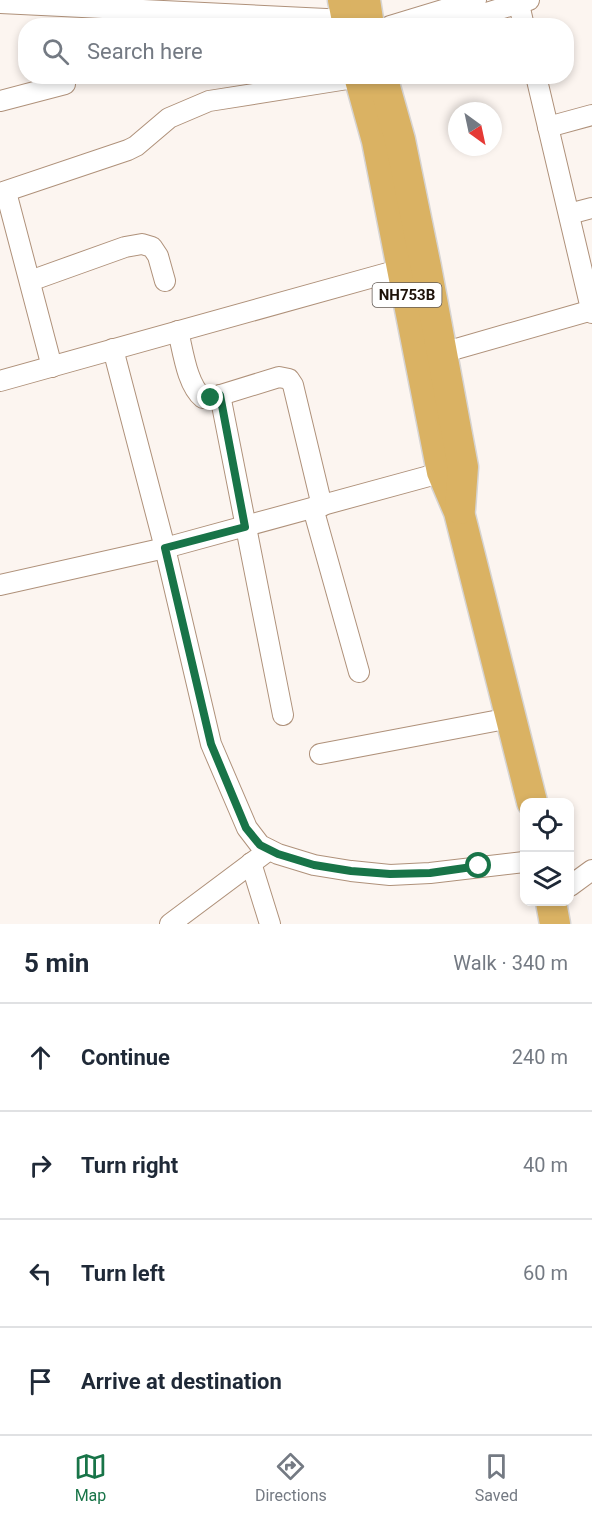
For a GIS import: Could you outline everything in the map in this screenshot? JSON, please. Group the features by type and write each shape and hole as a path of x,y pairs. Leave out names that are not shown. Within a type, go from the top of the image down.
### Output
{"highway":[{"name":"NH753B","path":"361,84 376,141 402,269 452,470 459,512 531,798"},
{"name":"NH753B","path":"384,84 400,141 442,352 452,470"}],"street":[{"path":"416,18 476,0"},
{"path":"469,18 522,1 523,18"},
{"path":"0,3 354,14"},
{"path":"0,101 65,84"},
{"path":"52,367 30,281 3,193 128,150 136,146 168,118 190,107 209,101 315,84"},
{"path":"442,352 592,311 538,84"},
{"path":"548,127 592,115"},
{"path":"569,214 592,208"},
{"path":"30,281 142,244 152,247 158,256 165,281"},
{"path":"0,381 402,269"},
{"path":"178,331 196,392 203,398 279,377 289,379 293,385 317,507 360,672"},
{"path":"113,349 165,548 211,744 246,828 260,845 269,850 314,865 351,871 390,874 430,873 520,863"},
{"path":"220,395 283,715"},
{"path":"0,585 165,548 452,470"},
{"path":"320,754 510,718"},
{"path":"170,924 269,850"},
{"path":"251,863 270,924"},
{"path":"574,883 592,870"}],"route":[{"path":"211,398 220,395 245,527 165,548 211,744 246,828 260,845 278,854 314,865 390,874 430,873 479,866"}]}
